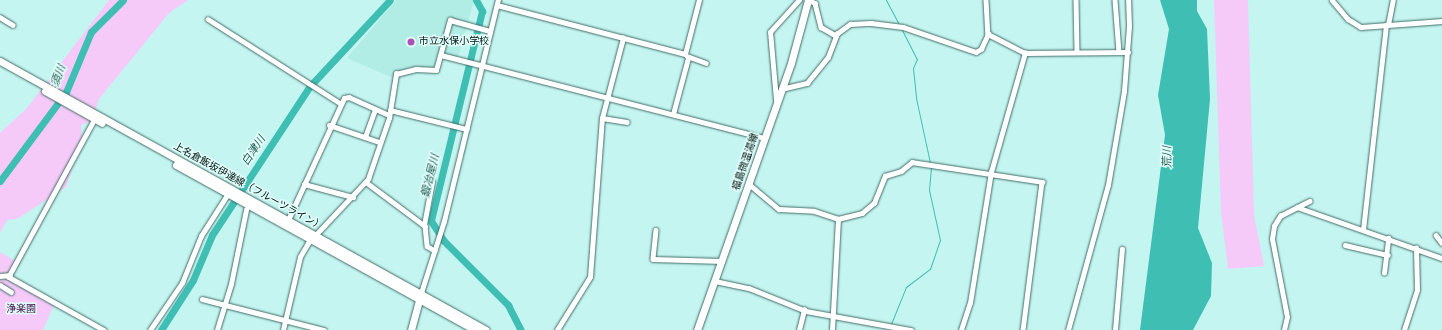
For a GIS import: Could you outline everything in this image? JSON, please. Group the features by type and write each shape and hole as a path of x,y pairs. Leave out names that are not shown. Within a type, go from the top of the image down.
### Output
{"main road":[{"name":"福島微温湯線","path":"697,330 782,90 808,0"},
{"name":"上名倉飯坂伊達線（フルーツライン）","path":"0,61 74,105 231,192 248,205 486,330"},
{"name":"上名倉飯坂伊達線（フルーツライン）","path":"0,66 31,80"},
{"name":"上名倉飯坂伊達線（フルーツライン）","path":"74,105 95,119 231,192"},
{"name":"上名倉飯坂伊達線（フルーツライン）","path":"248,205 288,220 311,237"},
{"name":"上名倉飯坂伊達線（フルーツライン）","path":"420,296 475,330"},
{"path":"411,330 420,296"}],"street":[{"path":"673,114 699,0"},
{"path":"777,104 770,32 799,0"},
{"path":"808,0 815,3 818,22 824,31 837,34"},
{"path":"776,83 782,90 801,86 813,77 828,57 837,34 854,23 896,25 978,52 988,34 986,0"},
{"path":"1076,0 1077,52"},
{"path":"1115,0 1119,52"},
{"path":"1068,330 1108,185 1128,52 1128,0"},
{"path":"1332,0 1358,26 1442,21"},
{"path":"1363,230 1387,25 1393,0"},
{"path":"420,296 435,251 498,2 706,63"},
{"path":"0,16 13,25"},
{"path":"208,19 340,103"},
{"path":"283,330 300,257 311,237 353,197 366,182 390,112 396,74 416,69 436,70 450,20 490,31"},
{"path":"988,34 1025,53 1128,52"},
{"path":"557,330 590,277 602,118 623,38"},
{"path":"961,330 970,302 991,173 1005,112 1025,53"},
{"path":"441,55 765,138"},
{"path":"288,220 329,125 340,103 347,96 375,110 467,129"},
{"path":"365,138 375,110"},
{"path":"602,118 627,122"},
{"path":"95,119 10,275 10,279 104,330"},
{"path":"329,125 379,142"},
{"path":"749,184 779,209 814,211 838,219 862,213 874,203 885,176 901,171 912,162 991,173 1043,183 1023,330"},
{"path":"366,182 424,224 428,232 427,246 435,251"},
{"path":"424,224 432,182"},
{"path":"304,184 353,197"},
{"path":"150,330 182,283 201,236 231,192"},
{"path":"1284,330 1288,317 1273,232 1280,216 1310,201"},
{"path":"217,330 248,205"},
{"path":"1297,207 1442,258"},
{"path":"832,330 838,219"},
{"path":"656,230 653,259 722,261"},
{"path":"1436,234 1442,243"},
{"path":"1384,273 1388,255 1388,238"},
{"path":"1345,245 1388,255"},
{"path":"1404,330 1417,290 1416,248"},
{"path":"1115,330 1122,249"},
{"path":"0,276 10,275"},
{"path":"715,281 749,288 804,310 911,330"},
{"path":"0,285 11,292"},
{"path":"202,300 324,330"},
{"path":"799,330 804,310"}],"shaded area":[{"name":"市立水保小学校","path":"396,0 474,0 458,57 440,52 433,69 417,66 397,72 393,78 347,58"}],"green space":[{"path":"109,0 188,0 169,13 99,99 92,121 81,125 82,139 66,187 17,219 7,220 0,233 0,133 27,108"},
{"path":"1214,0 1248,0 1254,215 1264,266 1228,269 1221,212"},
{"name":"浄楽園","path":"0,252 15,261 7,277 9,281 54,305 43,330 0,330"}],"water":[{"name":"荒川","path":"1160,0 1197,0 1197,11 1207,29 1210,99 1198,228 1212,263 1211,296 1193,330 1140,330 1165,135 1158,95 1169,29"}],"waterway":[{"name":"須川","path":"0,181 66,92 91,32 123,0"},
{"name":"白津川","path":"161,330 193,280 212,235 310,86 390,0"},
{"name":"鍛冶屋川","path":"476,0 482,11 431,221 444,241 508,305 521,330"},
{"path":"886,0 899,24"},
{"path":"901,28 917,59 913,68 916,98 930,163"},
{"path":"891,324 906,287 930,269 940,240 929,190 931,166"}],"place":[{"name":"市立水保小学校","path":"411,42"}]}
